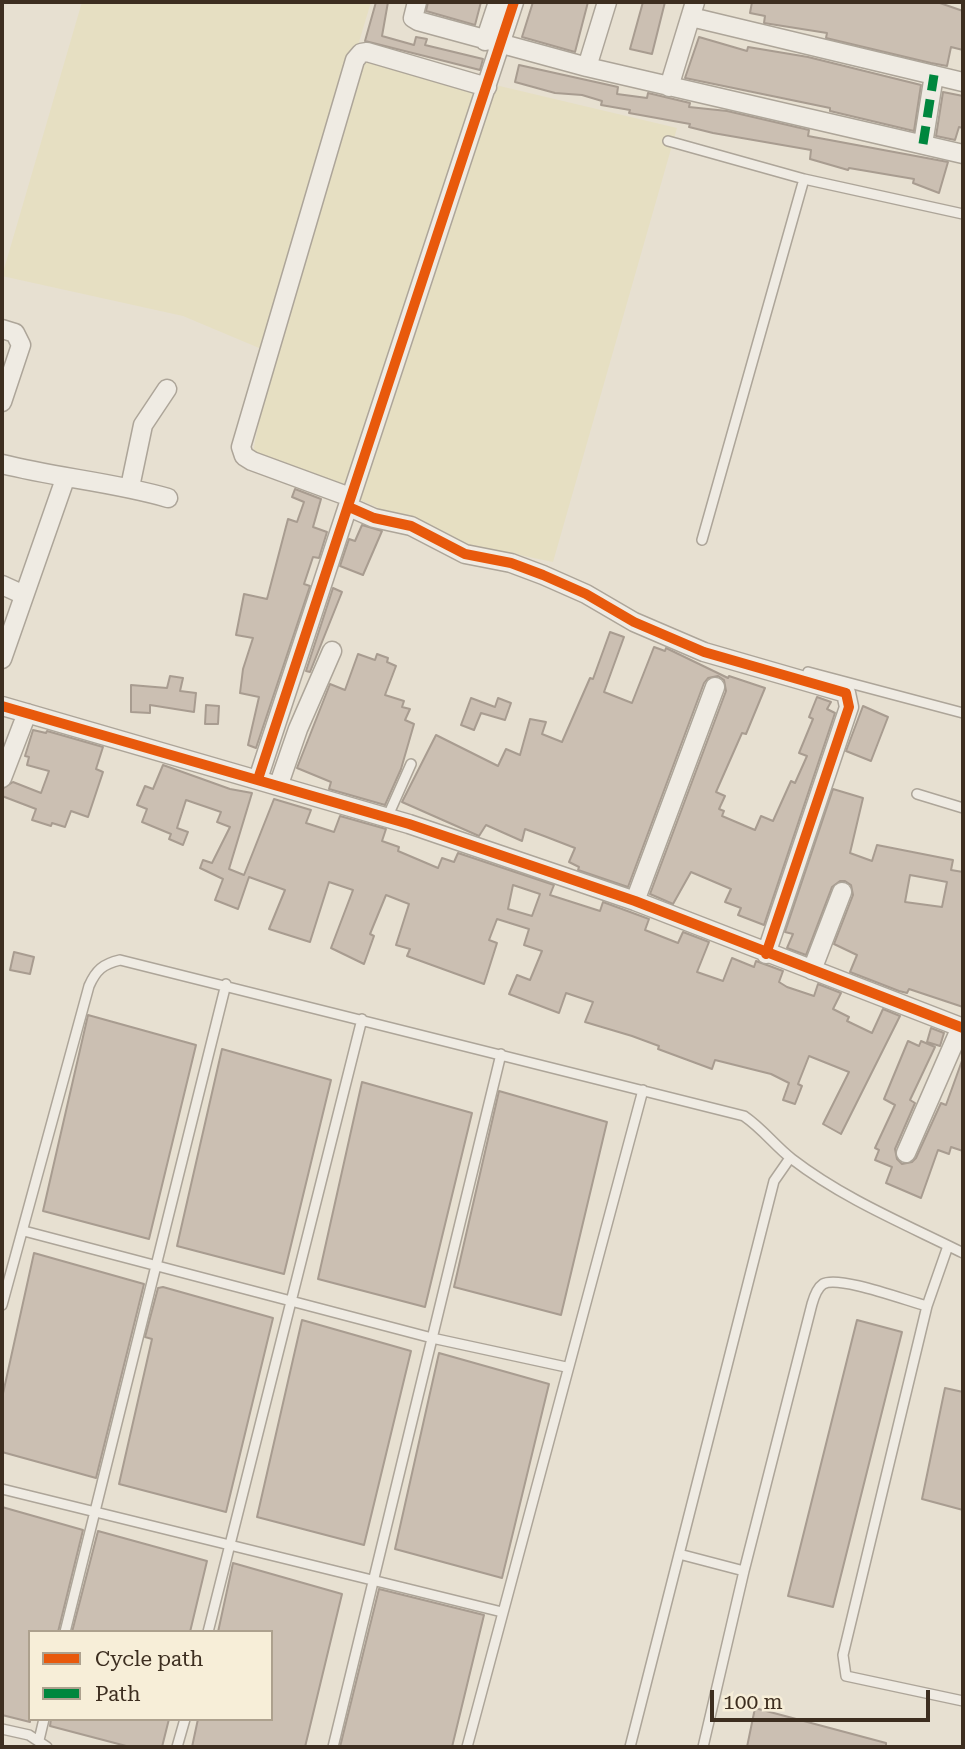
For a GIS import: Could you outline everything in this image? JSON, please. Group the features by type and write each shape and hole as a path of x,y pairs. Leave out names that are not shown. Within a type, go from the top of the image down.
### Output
{"street":[{"path":"417,2 413,13 418,22 493,44 963,154"},
{"path":"258,779 421,277 487,87 498,2"},
{"path":"493,44 513,2"},
{"path":"587,67 607,2"},
{"path":"669,87 693,9 963,82"},
{"path":"487,87 367,52 361,52 355,60 240,447 244,456 252,461 350,502 374,517 411,526 465,554 511,563 543,575 586,594 634,622 704,652 846,693 849,707 766,954"},
{"path":"923,144 934,75"},
{"path":"2,330 15,333 21,345 2,402"},
{"path":"130,487 143,425 167,389"},
{"path":"2,464 65,479 130,487 168,498"},
{"path":"2,659 65,479"},
{"path":"2,585 24,595"},
{"path":"279,784 298,729 332,651"},
{"path":"635,901 715,687"},
{"path":"2,706 279,784 635,901 962,1028 906,1153"},
{"path":"2,778 26,713"},
{"path":"812,970 842,892"}],"lane":[{"path":"668,141 804,179 963,214"},
{"path":"702,540 804,179"},
{"path":"808,672 963,713"},
{"path":"387,818 411,764"},
{"path":"917,794 963,808"},
{"path":"2,1305 5,1276 24,1231 89,986 95,972 106,963 130,960 744,1116 765,1130 790,1158 852,1198 963,1253"},
{"path":"65,1630 226,984"},
{"path":"209,1630 362,1019"},
{"path":"333,1747 501,1054"},
{"path":"467,1747 566,1367 643,1090"},
{"path":"630,1747 774,1181 790,1158"},
{"path":"24,1231 292,1303 432,1338 566,1367"},
{"path":"948,1246 927,1306 843,1655 843,1668 846,1676 963,1701"},
{"path":"702,1747 812,1304 819,1288 824,1283 841,1282 927,1306"},
{"path":"2,1489 502,1612"},
{"path":"679,1554 744,1571"},
{"path":"2,1728 43,1744 44,1721"},
{"path":"177,1747 184,1721"}],"shaded area":[{"path":"82,2 371,2 356,52 677,128 553,562 456,542 253,453 271,353 183,316 2,276"}],"building":[{"path":"376,2 388,2 382,36 414,45 416,37 427,39 425,45 483,59 480,70 365,41"},
{"path":"428,2 481,2 475,25 426,11"},
{"path":"533,2 588,2 575,52 522,37"},
{"path":"643,2 665,2 652,54 630,49"},
{"path":"752,2 937,2 963,11 963,50 951,47 947,66 931,63 826,38 827,33 764,23 765,16 750,13"},
{"path":"699,37 747,51 748,47 808,57 921,85 914,131 830,111 830,108 685,78"},
{"path":"519,65 618,87 617,94 647,98 648,93 690,103 689,107 727,111 809,130 808,136 948,162 939,193 913,183 914,179 849,168 848,170 810,159 811,150 713,133 689,127 690,124 601,105 602,101 582,95 555,93 515,82"},
{"path":"943,92 963,96 963,128 959,127 955,140 936,136"},
{"path":"295,489 321,499 313,527 327,532 319,558 313,557 304,584 310,586 256,748 248,745 259,697 240,693 243,669 253,638 236,635 244,594 267,599 288,519 297,522 304,502 292,497"},
{"path":"362,525 382,531 363,575 340,566 349,539 355,541"},
{"path":"333,588 342,592 310,672 306,671"},
{"path":"610,632 624,637 604,692 632,703 654,647 665,651 666,648 728,678 729,676 765,688 746,734 742,733 716,792 725,796 719,809 724,811 722,816 755,830 761,816 773,821 791,781 795,783 807,756 799,753 813,719 809,717 817,697 831,702 827,709 835,713 764,925 738,915 741,908 725,902 731,889 691,872 673,904 650,894 726,691 724,680 718,676 708,678 704,683 628,887 578,870 579,867 569,862 575,848 544,836 525,829 522,841 486,825 479,836 402,802 436,735 498,766 506,749 520,755 530,719 546,722 542,734 562,742 590,678 593,679"},
{"path":"358,654 375,660 377,654 388,658 387,662 396,666 385,695 404,701 402,707 410,709 405,720 414,724 401,769 385,805 329,789 331,782 297,768 330,684 345,690"},
{"path":"170,676 183,678 180,691 196,693 194,712 150,705 150,713 131,712 131,685 167,688"},
{"path":"471,698 495,707 498,698 511,703 505,720 481,713 474,730 461,725"},
{"path":"206,705 219,706 218,724 205,724"},
{"path":"863,706 888,717 871,761 846,751"},
{"path":"33,730 47,731 103,747 96,769 103,772 88,817 71,811 65,827 52,823 51,826 32,820 36,809 2,796 2,789 13,782 41,793 49,771 27,765 29,757 25,756"},
{"path":"163,765 230,789 252,793 229,869 244,875 274,799 311,810 306,823 334,832 340,816 386,829 382,841 438,868 442,858 454,862 458,853 554,885 550,895 600,911 603,902 649,919 645,930 678,943 683,932 709,942 697,972 723,981 732,958 754,967 756,961 783,971 779,982 814,996 818,984 841,993 833,1009 849,1017 847,1021 872,1033 883,1009 900,1016 841,1134 823,1124 849,1072 809,1056 798,1084 802,1086 795,1104 783,1100 789,1083 771,1074 715,1060 712,1069 658,1049 659,1046 632,1036 585,1022 593,1002 566,993 559,1013 509,994 517,975 530,980 542,951 524,945 529,929 497,919 489,940 497,943 484,984 407,956 410,949 396,945 409,904 386,895 370,934 374,936 364,964 331,948 353,890 329,882 310,942 269,929 285,890 249,877 238,909 215,900 223,879 200,868 203,860 212,863 230,827 217,822 221,812 186,800 177,828 188,832 183,845 169,839 171,834 142,822 147,809 137,805 145,786 153,789","holes":["513,885 540,894 532,916 508,909"]},
{"path":"833,789 863,798 850,853 872,861 877,845 953,860 951,870 963,872 963,1007 909,989 907,993 899,991 850,972 857,955 834,944 853,895 851,885 845,881 832,887 806,955 787,948 793,934 785,932","holes":["910,875 947,882 942,907 905,902"]},
{"path":"14,952 34,957 30,974 10,970"},
{"path":"88,1015 196,1045 149,1239 43,1211"},
{"path":"931,1028 944,1033 940,1046 927,1042"},
{"path":"908,1041 919,1046 921,1041 935,1047 910,1100 915,1103 895,1149 897,1159 902,1164 912,1162 916,1158 941,1103 946,1105 963,1058 963,1151 951,1147 949,1154 938,1150 921,1198 886,1183 892,1167 875,1160 879,1150 875,1148 895,1105 884,1099"},
{"path":"222,1049 331,1080 284,1274 177,1246"},
{"path":"362,1082 472,1113 425,1307 318,1279"},
{"path":"499,1091 607,1122 561,1315 454,1287"},
{"path":"34,1253 144,1284 96,1478 2,1452 2,1398"},
{"path":"163,1287 273,1318 226,1512 119,1484 152,1339 145,1337 158,1288"},
{"path":"302,1320 411,1351 364,1545 257,1517"},
{"path":"857,1320 902,1332 833,1607 788,1596"},
{"path":"439,1353 549,1384 502,1578 395,1549"},
{"path":"945,1388 963,1392 963,1510 922,1499"},
{"path":"2,1507 83,1530 58,1630 28,1630 30,1722 2,1715"},
{"path":"98,1531 207,1561 190,1630 73,1630"},
{"path":"233,1563 342,1594 305,1747 192,1747 198,1721 273,1721 273,1630 218,1630"},
{"path":"379,1589 484,1615 452,1747 340,1747"},
{"path":"755,1708 886,1743 886,1747 747,1747"},
{"path":"51,1721 168,1721 162,1747 130,1747 50,1726"}],"marked path":[{"path":"923,144 934,75"}],"cycle path":[{"path":"258,779 514,2"},
{"path":"349,507 374,518 411,526 465,554 511,563 543,575 586,594 634,622 704,652 846,693 849,707 766,954"},
{"path":"2,706 409,824 635,901 963,1028"}]}
